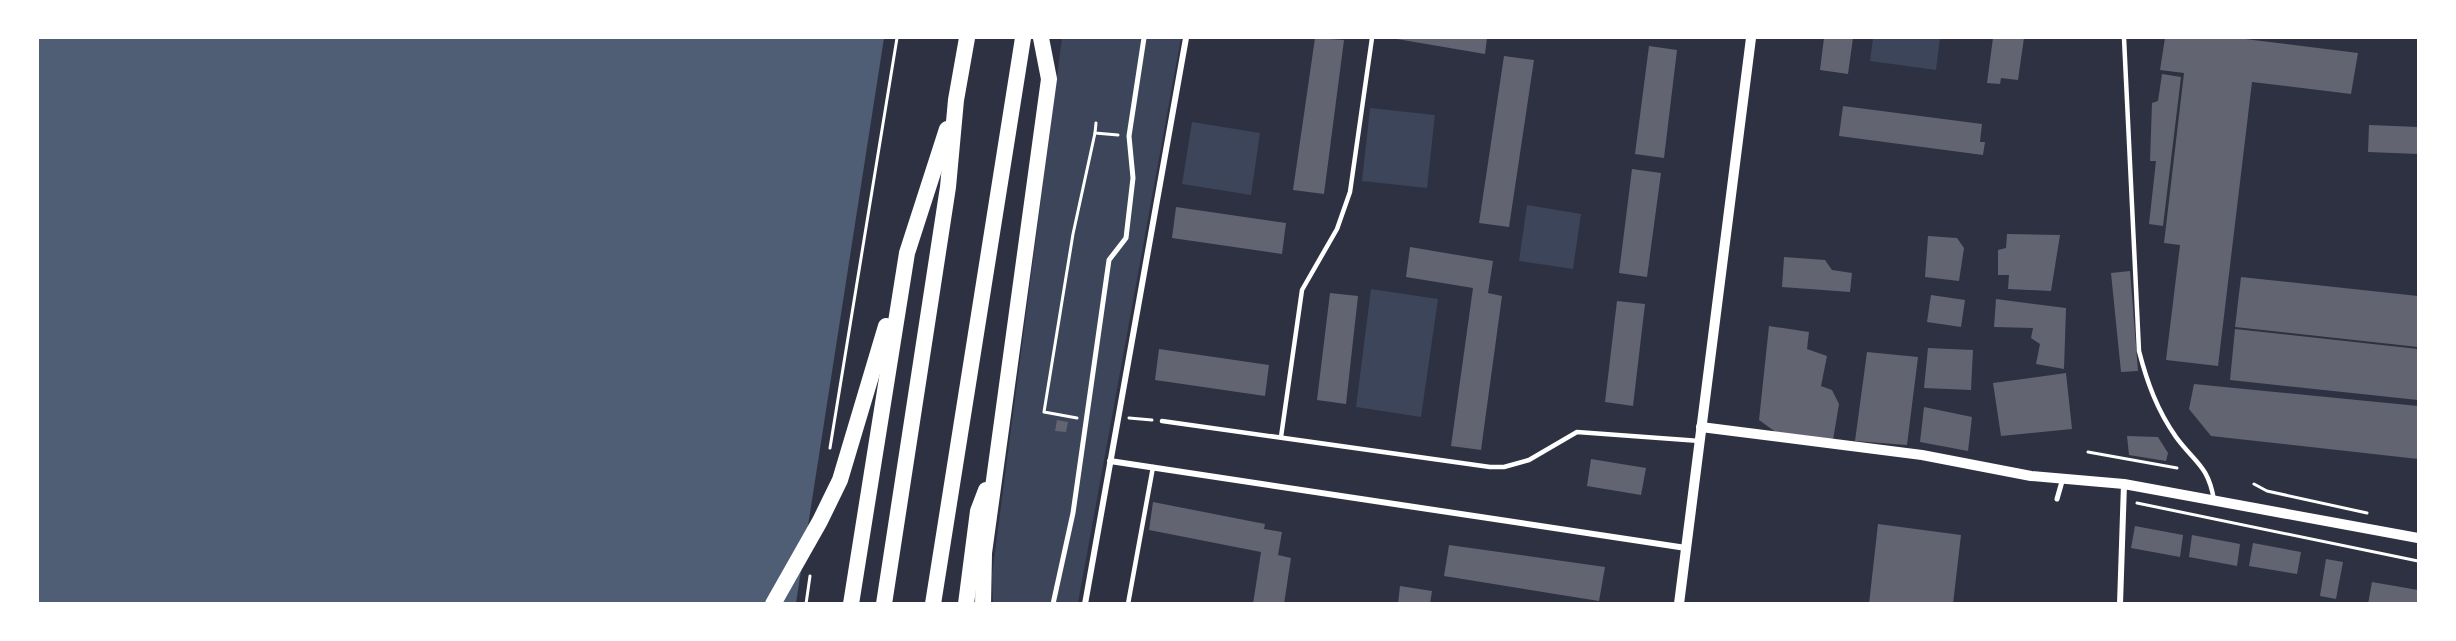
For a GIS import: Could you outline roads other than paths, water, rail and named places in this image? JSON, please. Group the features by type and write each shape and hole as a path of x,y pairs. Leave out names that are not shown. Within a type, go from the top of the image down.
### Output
{"highway":[{"path":"884,603 948,187 956,99 967,38"},
{"path":"933,603 1023,38"},
{"path":"983,603 984,553 1049,79 1041,38"},
{"path":"773,603 820,521 840,480 907,253 956,99"},
{"path":"851,603 907,253"},
{"path":"966,603 978,511 996,460"}],"street":[{"path":"1053,603 1073,513 1109,260 1126,238 1133,178 1129,136 1144,38"},
{"path":"1084,603 1186,38"},
{"path":"1679,603 1751,38"},
{"path":"1701,428 1922,455 2031,476 2124,484 2418,538"},
{"path":"1110,461 1686,548"},
{"path":"2057,499 2063,478"},
{"path":"2120,603 2124,484"}],"lane":[{"path":"1281,437 1302,290 1337,229 1350,192 1372,38"},
{"path":"2124,38 2139,351 2148,387 2177,438 2206,469 2214,500"},
{"path":"1162,421 1504,467 1529,460 1576,432 1700,441"},
{"path":"1128,603 1153,467"}]}
